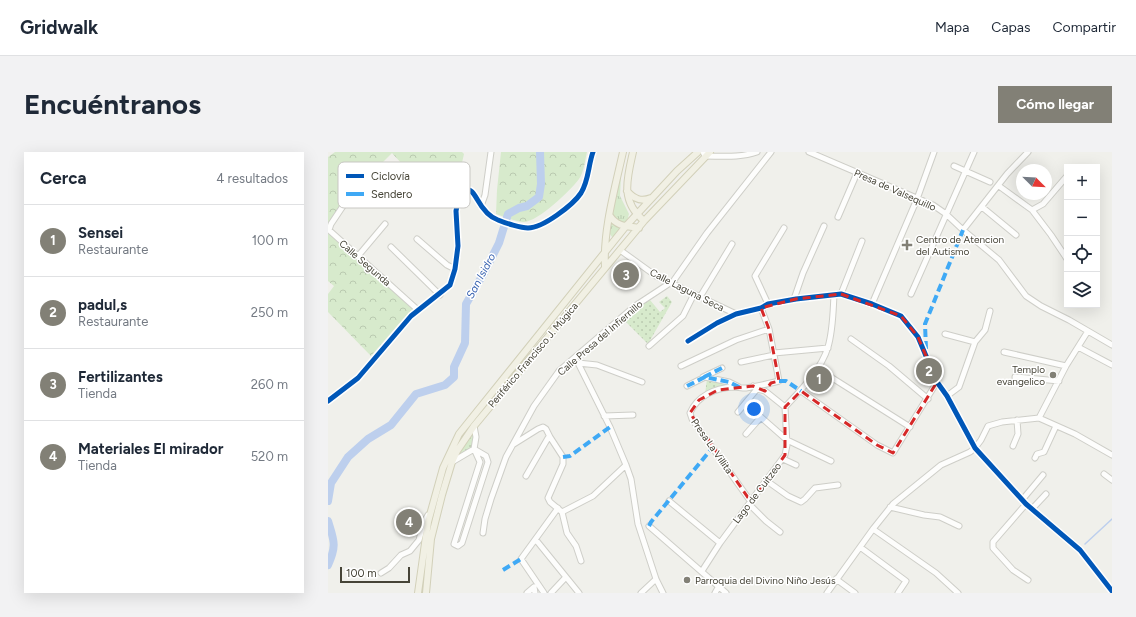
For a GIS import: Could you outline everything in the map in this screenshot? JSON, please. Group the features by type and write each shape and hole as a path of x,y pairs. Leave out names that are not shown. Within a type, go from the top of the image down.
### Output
{"main road":[{"path":"605,267 604,253 623,152"},
{"path":"633,152 627,180 627,191 629,202 636,215 644,221"},
{"name":"Periférico Francisco J. Múgica","path":"418,593 430,513 443,468 459,434 626,226 677,171 698,152"},
{"name":"Periférico Francisco J. Múgica","path":"426,593 431,539 442,495 457,451 474,426 605,267 644,221 706,154"},
{"path":"627,191 633,197 641,200 649,199 655,194"},
{"path":"610,216 618,225 639,228"}],"street":[{"path":"481,206 485,196 491,152"},
{"path":"470,190 491,217 527,228 539,225 558,214 575,200 585,184 593,152"},
{"path":"706,154 742,155 757,152"},
{"name":"Calle Presa del Infiernillo","path":"483,533 485,519 491,499 506,457 534,406 559,371 576,361 635,306 671,283 707,233 771,152"},
{"name":"Presa de Valsequillo","path":"809,152 917,200 933,205 946,214 999,260 1026,296 1041,306 1112,344"},
{"path":"872,304 917,200 934,152"},
{"path":"910,294 974,152"},
{"path":"963,230 1007,174 1028,152"},
{"path":"954,166 990,182"},
{"path":"838,217 857,173"},
{"path":"1032,210 1043,204 1064,180"},
{"path":"999,186 1032,210 1064,254"},
{"path":"982,207 1016,235"},
{"name":"Calle Segunda","path":"342,208 329,230 418,310"},
{"path":"328,401 358,378 411,316 450,285 455,269 458,238 457,208"},
{"path":"358,256 385,224"},
{"path":"794,299 803,273 824,226"},
{"path":"768,304 755,276 784,228"},
{"path":"417,239 447,265 455,269"},
{"path":"841,294 862,240"},
{"path":"700,297 732,244"},
{"path":"392,247 440,294"},
{"name":"Calle Laguna Seca","path":"620,250 644,268 671,283 736,314"},
{"path":"649,346 683,316 694,294"},
{"path":"688,341 717,323 736,314 761,308 768,304 794,299 841,294 872,304 901,316 918,336 937,382 947,396 975,448 1024,502 1080,550 1112,591"},
{"path":"738,412 755,387 765,391 785,407 801,391 818,369 828,348 834,295"},
{"path":"761,308 769,329 774,354"},
{"path":"947,396 959,387 976,342 985,330 990,311"},
{"path":"682,366 736,340 769,329"},
{"path":"1039,418 1066,366 1088,331"},
{"path":"945,334 976,342"},
{"path":"851,338 889,366 928,399"},
{"path":"1078,347 1112,366"},
{"path":"741,362 774,354 828,348"},
{"path":"1004,352 1066,366"},
{"name":"Presa La Villita","path":"750,503 692,419 690,413 705,395 726,388 755,387 779,381 774,354"},
{"path":"576,361 597,365 642,382"},
{"path":"576,361 604,416 626,465 631,479 638,524 656,579 663,593"},
{"path":"687,386 722,368"},
{"path":"818,369 910,427"},
{"path":"703,377 729,382 741,388"},
{"path":"1015,377 1059,381"},
{"path":"801,391 877,445 893,453 928,399 937,382"},
{"path":"765,391 771,383"},
{"name":"Lago de Cuitzeo","path":"702,571 720,543 783,459 787,450 785,407"},
{"path":"756,412 787,440 831,461"},
{"path":"604,416 633,415"},
{"path":"746,434 761,417"},
{"path":"826,593 890,507 941,466 975,448 988,426 1002,422 1039,418 1075,434 1112,455"},
{"path":"1013,446 1018,434 1017,420"},
{"path":"474,426 476,436 474,449 480,462 454,544 457,546 461,545 488,459 486,456 474,449"},
{"path":"1035,458 1037,454 1044,452 1056,426"},
{"path":"512,445 543,427 546,429 560,452 564,460 548,498 550,502 560,510 567,533 576,546 581,561"},
{"path":"526,476 550,437"},
{"path":"452,462 474,449"},
{"path":"783,459 796,465"},
{"path":"544,593 521,559 560,510 593,496 626,465"},
{"path":"1104,474 1112,480"},
{"path":"1028,580 1013,570 992,545 1043,475"},
{"path":"475,481 481,483"},
{"path":"767,481 788,496 800,502 805,499 815,488 838,485"},
{"path":"1032,509 1046,494"},
{"path":"669,501 720,543"},
{"path":"750,503 766,521 780,532"},
{"path":"890,507 940,517 959,526"},
{"path":"380,573 389,568 401,555 410,551 419,540 424,522 430,513"},
{"path":"462,517 469,519"},
{"path":"649,526 653,531 720,586 726,593"},
{"path":"873,529 936,573 957,593"},
{"path":"536,540 579,593"},
{"path":"860,547 906,581 898,593"},
{"path":"552,593 566,577"},
{"path":"641,593 656,579"},
{"path":"836,579 855,593"},
{"path":"715,593 720,586"},
{"path":"527,593 534,587 535,593"}],"highlighted area":[{"path":"841,294 901,316 918,337 937,382 893,453 877,445 801,391 785,407 785,455 751,502 690,413 699,400 718,390 753,386 765,391 771,383 779,381 769,329 761,308 796,299"}],"green space":[{"path":"335,152 462,152 464,154 462,162 400,162 392,153 383,162 338,162 338,208 339,208 328,228 328,157"},
{"path":"501,152 587,152 582,173 575,184 545,212 529,221 523,222 496,214"},
{"path":"621,175 620,196 629,214 627,221 615,236 612,237 610,234 612,212 619,177"},
{"path":"328,233 414,309 403,319 371,356 328,312 328,294 334,286 328,281"},
{"path":"667,296 672,302 648,344 623,319 636,308 650,300 660,312 665,308 659,302"},
{"path":"707,379 735,386 705,394"},
{"path":"474,430 472,448 456,459 460,449"}],"waterway":[{"name":"San Isidro","path":"328,501 331,483 348,457 368,439 391,425 416,394 445,385 454,377 454,367 465,343 466,304 499,243 508,214 519,208 527,206 539,197 541,184 540,152"},
{"path":"1085,544 1112,519"},
{"name":"San Isidro","path":"328,521 334,543 333,552 328,565"}],"marked path":[{"path":"926,349 925,324 963,230"},
{"path":"704,377 722,368"},
{"path":"687,386 705,377 729,382 741,388"},
{"path":"779,381 786,381 801,391"},
{"path":"563,457 570,456 610,427"},
{"path":"649,526 713,447"},
{"path":"503,570 521,559"}],"cycle path":[{"path":"470,190 483,209 495,219 521,227 534,227 557,215 571,204 581,193 586,183 593,152"},
{"path":"328,401 358,378 411,316 450,285 455,269 458,246 457,208"},
{"path":"688,341 717,323 736,314 761,308 768,304 796,299 841,294 872,304 901,316 918,337 937,382 947,396 975,448 1026,504 1080,550 1112,591"}],"place":[{"name":"Centro de Atencion del Autismo","path":"907,245"},
{"name":"Fertilizantes","path":"626,275"},
{"name":"padul,s","path":"929,371"},
{"name":"Templo evangelico","path":"1053,375"},
{"name":"Sensei","path":"819,379"},
{"name":"Materiales El mirador","path":"409,522"},
{"name":"Parroquia del Divino Niño Jesús","path":"687,580"}]}
